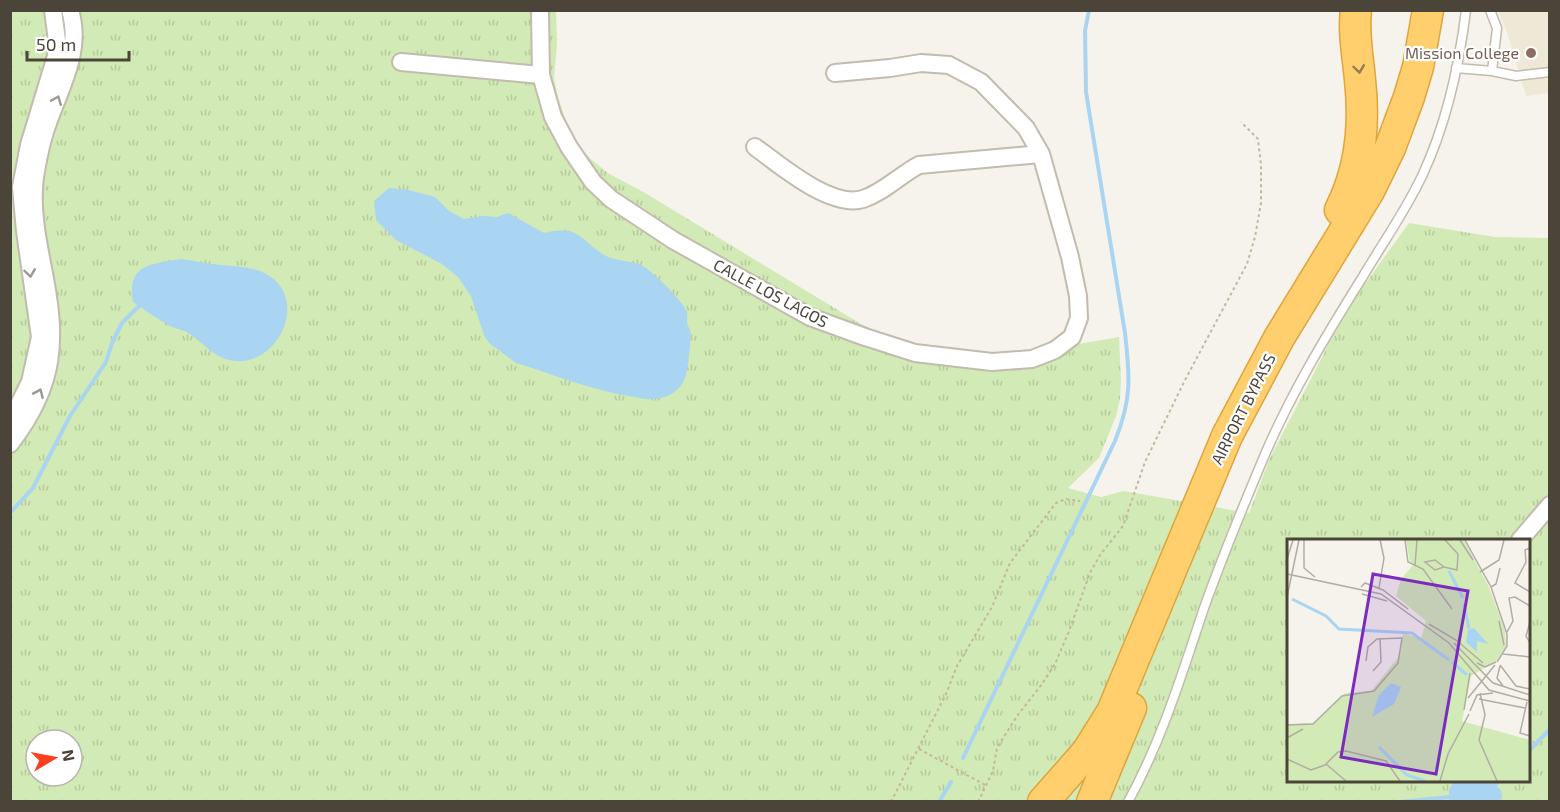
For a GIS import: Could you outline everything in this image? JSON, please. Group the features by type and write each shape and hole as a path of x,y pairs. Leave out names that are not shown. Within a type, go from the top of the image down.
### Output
{"highway":[{"path":"1313,281 1330,228 1353,177 1361,141 1363,106 1355,36 1356,10"},
{"name":"AIRPORT BYPASS","path":"1092,801 1126,721 1188,526 1227,436 1279,338 1369,192 1390,148 1418,67 1428,10"},
{"name":"AIRPORT BYPASS","path":"1043,801 1087,752 1100,733 1151,638 1238,441 1290,343 1375,195 1396,151 1425,68 1435,10"},
{"path":"1028,801 1067,758 1096,721 1151,638"},
{"path":"1104,801 1137,719 1151,638"}],"street":[{"path":"10,422 30,382 40,337 21,187 29,145 56,56 54,10"},
{"path":"10,444 39,397 47,375 52,350 52,321 36,234 35,180 48,121 71,61 73,21 70,10"},
{"name":"CALLE LOS LAGOS","path":"540,10 541,75 553,117 569,147 593,182 620,205 673,240 810,317 865,338 915,353 992,362 1032,359 1055,350 1072,337 1079,318 1078,296 1070,257 1041,154 1026,128 981,82 949,65 921,63 835,73"},
{"path":"401,62 541,75"},
{"path":"755,147 793,175 828,195 846,200 862,199 888,186 919,165 1041,154"},
{"path":"1521,539 1550,505"}],"lane":[{"path":"1128,801 1139,782 1166,720 1230,536 1281,418 1329,332 1422,177 1439,135 1456,68 1466,10"},
{"path":"1490,10 1497,28 1492,72"},
{"path":"1456,68 1516,76 1550,72"}],"path":[{"path":"978,801 993,771 997,748 1055,664 1090,573 1100,555 1123,526 1145,462 1190,369 1247,264 1261,203 1262,165 1258,139 1241,122"},
{"path":"891,801 946,694 957,666 992,607 1010,563 1056,503 1066,499 1080,501"},
{"path":"919,748 987,786"}],"shaded area":[{"name":"Mission College","path":"1498,11 1549,11 1549,93 1526,96 1506,29"}],"green space":[{"path":"10,11 556,11 557,44 554,78 558,97 568,127 587,156 608,173 861,324 892,339 928,348 1010,356 1119,337 1121,381 1116,416 1099,458 1068,488 1101,497 1124,491 1249,513 1270,458 1333,336 1359,292 1409,223 1495,237 1549,238 1549,801 11,801"},
{"path":"11,264 20,326 15,333 11,334"}],"water":[{"path":"389,188 435,197 449,211 464,219 483,216 497,217 508,213 544,233 572,232 604,255 643,266 668,288 687,312 690,344 687,372 681,385 673,393 664,397 644,399 600,390 516,363 489,343 484,335 471,296 458,277 442,264 396,240 376,220 374,201"},
{"path":"181,259 250,268 271,277 282,288 287,302 287,316 283,330 275,343 264,353 251,359 228,360 215,354 185,331 168,325 133,302 133,280 137,273 160,262"},
{"path":"1454,782 1492,782 1501,790 1502,798 1498,801 1449,801 1449,790"}],"waterway":[{"path":"963,758 1115,441 1127,400 1129,375 1125,333 1086,92 1085,31 1089,10"},
{"path":"10,513 33,488 70,416 106,362 122,323 139,306"},
{"path":"1530,750 1550,729"},
{"path":"939,802 951,782"},
{"path":"1400,802 1449,797"}],"place":[{"name":"Mission College","path":"1531,53"}]}
